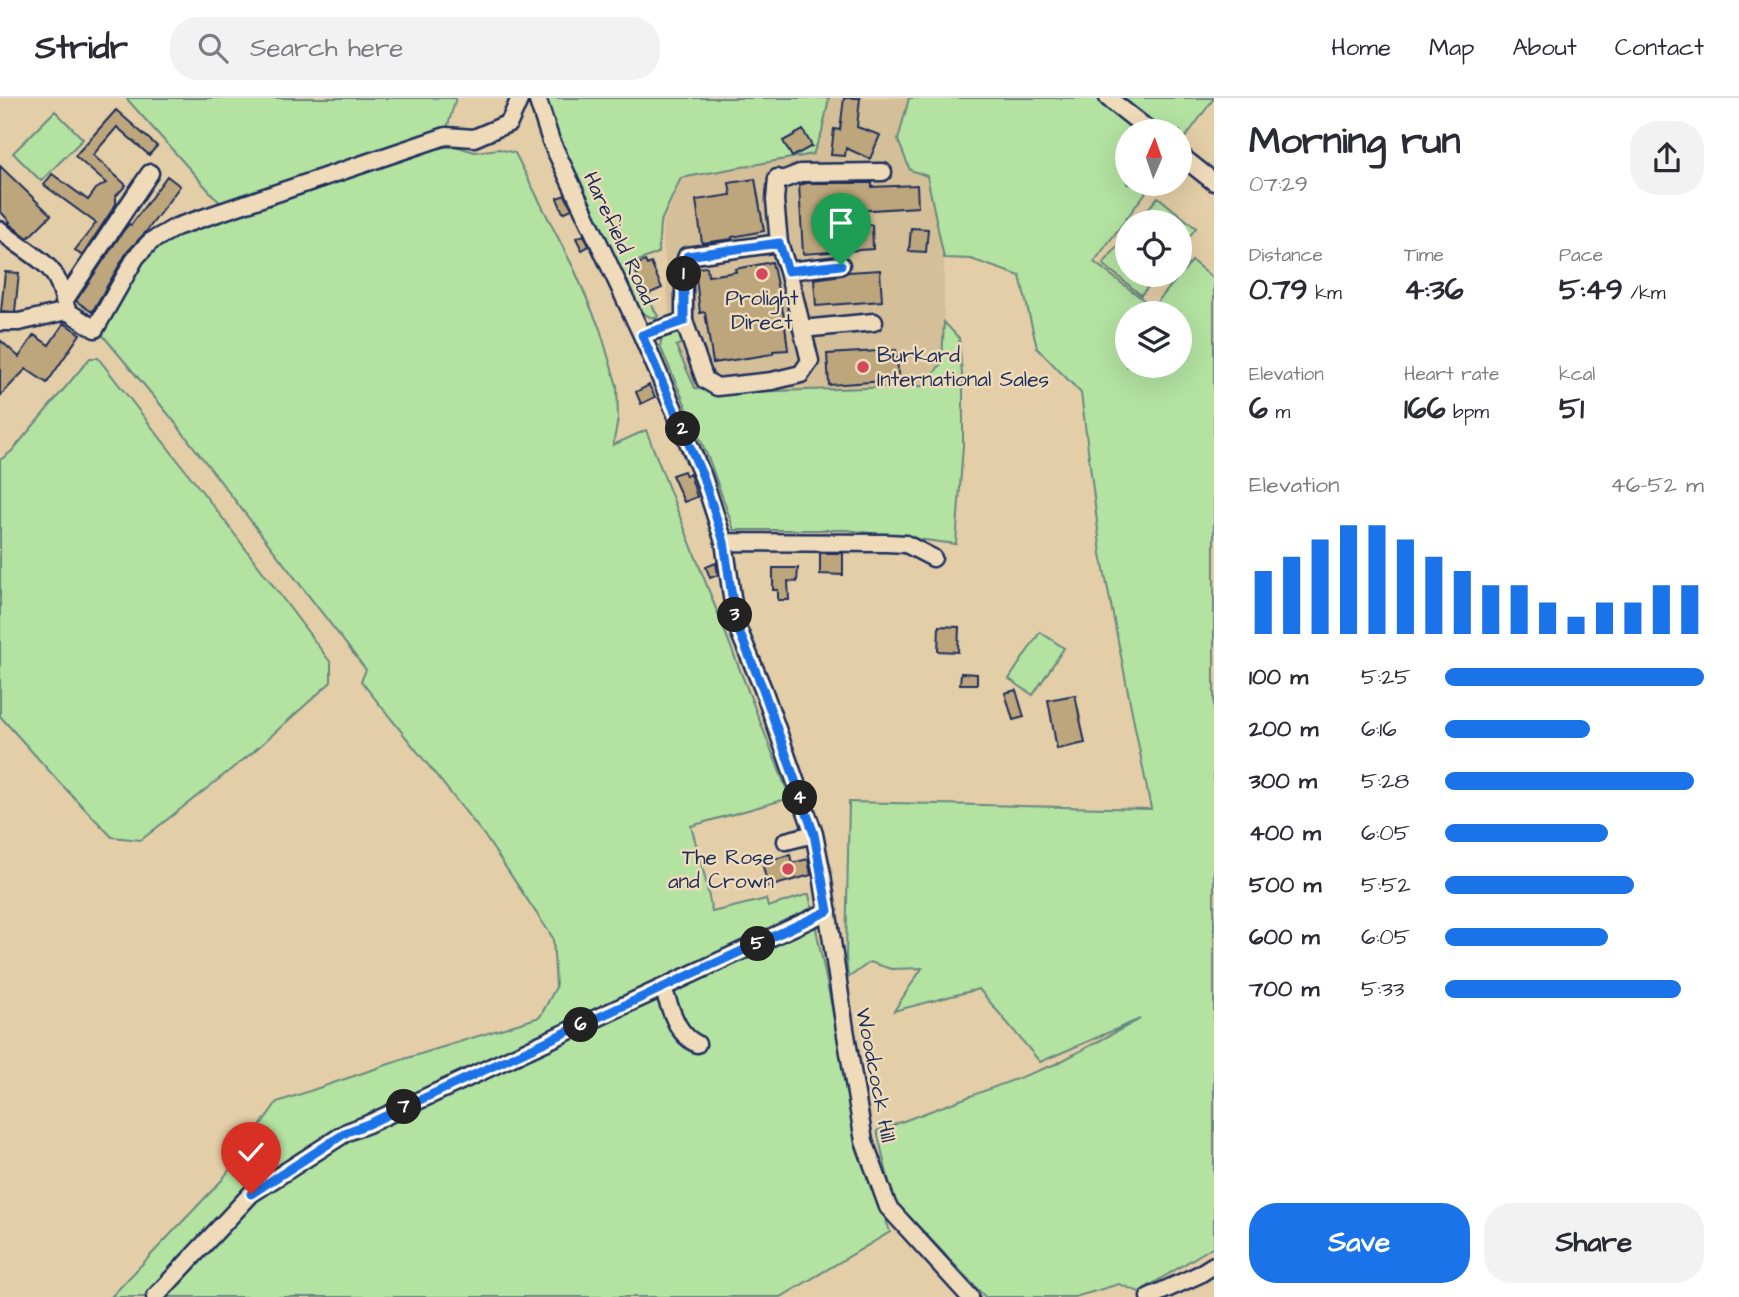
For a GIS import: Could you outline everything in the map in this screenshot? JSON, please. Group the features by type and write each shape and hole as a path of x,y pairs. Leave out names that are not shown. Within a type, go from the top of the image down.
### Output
{"street":[{"path":"0,230 48,266 61,286 66,306 94,329 136,257 150,242 176,227 446,136 474,138 509,123 520,98"},
{"name":"Harefield Road","path":"537,98 551,141 642,335 703,477 724,542 736,624 763,689 814,834 828,911"},
{"path":"1108,98 1135,119"},
{"path":"1192,165 1214,183"},
{"path":"779,243 687,256 684,264 684,321 705,380 718,387 772,382 801,374 810,361 779,243 775,200 777,180 800,173 883,172"},
{"path":"0,323 19,322 66,306 150,173"},
{"path":"788,271 841,265"},
{"path":"642,335 684,321"},
{"path":"802,329 874,321"},
{"path":"724,542 896,543 906,544 933,558"},
{"path":"786,841 814,834"},
{"path":"155,1297 251,1194 347,1132 828,911"},
{"name":"Woodcock Hill","path":"828,911 864,1140 888,1207 970,1297"},
{"path":"663,988 683,1034 698,1044"},
{"path":"1149,1297 1214,1265"}],"shaded area":[{"path":"829,98 909,98 898,141 927,176 944,258 942,362 925,386 716,393 695,389 670,323 662,225 682,178 813,154 822,132"}],"green space":[{"path":"126,98 456,98 446,132 221,204"},
{"path":"544,98 829,98 822,132 813,154 681,178 660,223 658,253 633,263 658,316 656,318 639,311 553,128"},
{"path":"909,98 1214,98 1192,128 1192,119 1115,119 1115,196 1143,196 1133,210 1115,210 1115,234 1094,262 1115,278 1115,287 1127,287 1145,301 1115,301 1115,378 1192,378 1192,301 1158,301 1170,287 1192,287 1192,261 1214,279 1214,1246 1139,1292 1119,1284 1075,1297 985,1297 893,1199 877,1131 1056,1064 1140,1019 1040,1062 979,989 894,1011 922,968 891,969 870,962 848,978 846,956 849,802 1151,809 1101,554 1081,393 1037,348 1020,276 971,259 944,258 927,176 910,170 898,140"},
{"path":"55,111 83,139 41,181 13,153"},
{"path":"440,147 458,147 475,152 499,149 515,153 575,271 600,329 617,386 618,419 613,445 646,430 790,798 691,826 712,912 766,899 768,907 809,894 858,1137 890,1232 781,1297 111,1297 222,1180 277,1102 540,1017 556,987 553,938 484,835 361,681 366,670 169,415 100,332 123,288 154,246 185,230"},
{"path":"1158,197 1174,210 1147,210"},
{"path":"1115,250 1115,274 1103,264"},
{"path":"1131,287 1148,287 1141,295"},
{"path":"944,322 959,338 963,387 963,445 956,544 847,530 734,530 710,462 660,346 662,335 679,331 686,341 676,346 695,388 715,393 925,386 942,362"},
{"path":"90,358 98,358 331,663 331,682 252,753 141,840 112,837 0,716 0,460 12,451"},
{"path":"1040,632 1064,648 1033,695 1009,679"}],"building":[{"path":"844,98 860,98 857,127 880,135 870,159 846,148 845,156 831,155 834,129 840,130"},
{"path":"116,110 157,146 149,155 117,127 93,155 126,185 116,196 116,204 82,256 75,250 96,223 44,185 52,174 88,200 96,189 106,183 75,156"},
{"path":"803,130 812,146 792,157 783,141"},
{"path":"0,166 51,215 28,238 8,223 10,222 0,211"},
{"path":"167,176 180,186 146,232 127,252 92,312 76,301 124,230 131,225"},
{"path":"755,179 764,231 702,243 696,200 731,195 729,183"},
{"path":"872,183 872,187 917,185 918,207 841,212 841,222 872,225 873,249 803,254 799,185"},
{"path":"565,195 572,209 563,213 557,198"},
{"path":"911,228 928,229 926,252 909,251"},
{"path":"584,235 589,246 582,250 576,238"},
{"path":"645,261 647,265 651,263 662,288 646,295 633,266"},
{"path":"772,262 788,350 713,363 705,312 700,313 695,268 707,267 708,276"},
{"path":"880,270 882,301 816,306 814,279 848,272"},
{"path":"5,272 19,273 15,312 1,311"},
{"path":"64,323 80,334 47,383 26,369 0,396 0,340 19,357 34,335 49,345"},
{"name":"Burkard International Sales","path":"896,350 899,380 829,385 827,354"},
{"path":"649,385 655,397 641,404 636,392"},
{"path":"684,471 686,476 690,474 697,497 684,502 672,475"},
{"path":"820,553 843,553 843,575 820,574"},
{"path":"716,563 718,575 710,578 706,567"},
{"path":"773,568 798,568 797,582 788,581 789,600 778,600 778,590 773,590"},
{"path":"939,626 959,627 958,652 938,651"},
{"path":"961,673 977,674 977,684 960,684"},
{"path":"1016,690 1024,717 1013,720 1005,693"},
{"path":"1075,695 1085,743 1057,749 1048,700"},
{"name":"The Rose and Crown","path":"790,855 792,863 808,859 811,875 768,887 762,862"}],"place":[{"name":"Prolight Direct","path":"762,274"},
{"name":"Burkard International Sales","path":"863,367"},
{"name":"The Rose and Crown","path":"788,869"}],"route":[{"path":"251,1194 347,1132 828,911 814,834 763,689 736,624 724,542 703,477 642,335 684,321 684,264 687,256 779,243 788,271 841,265"}]}
